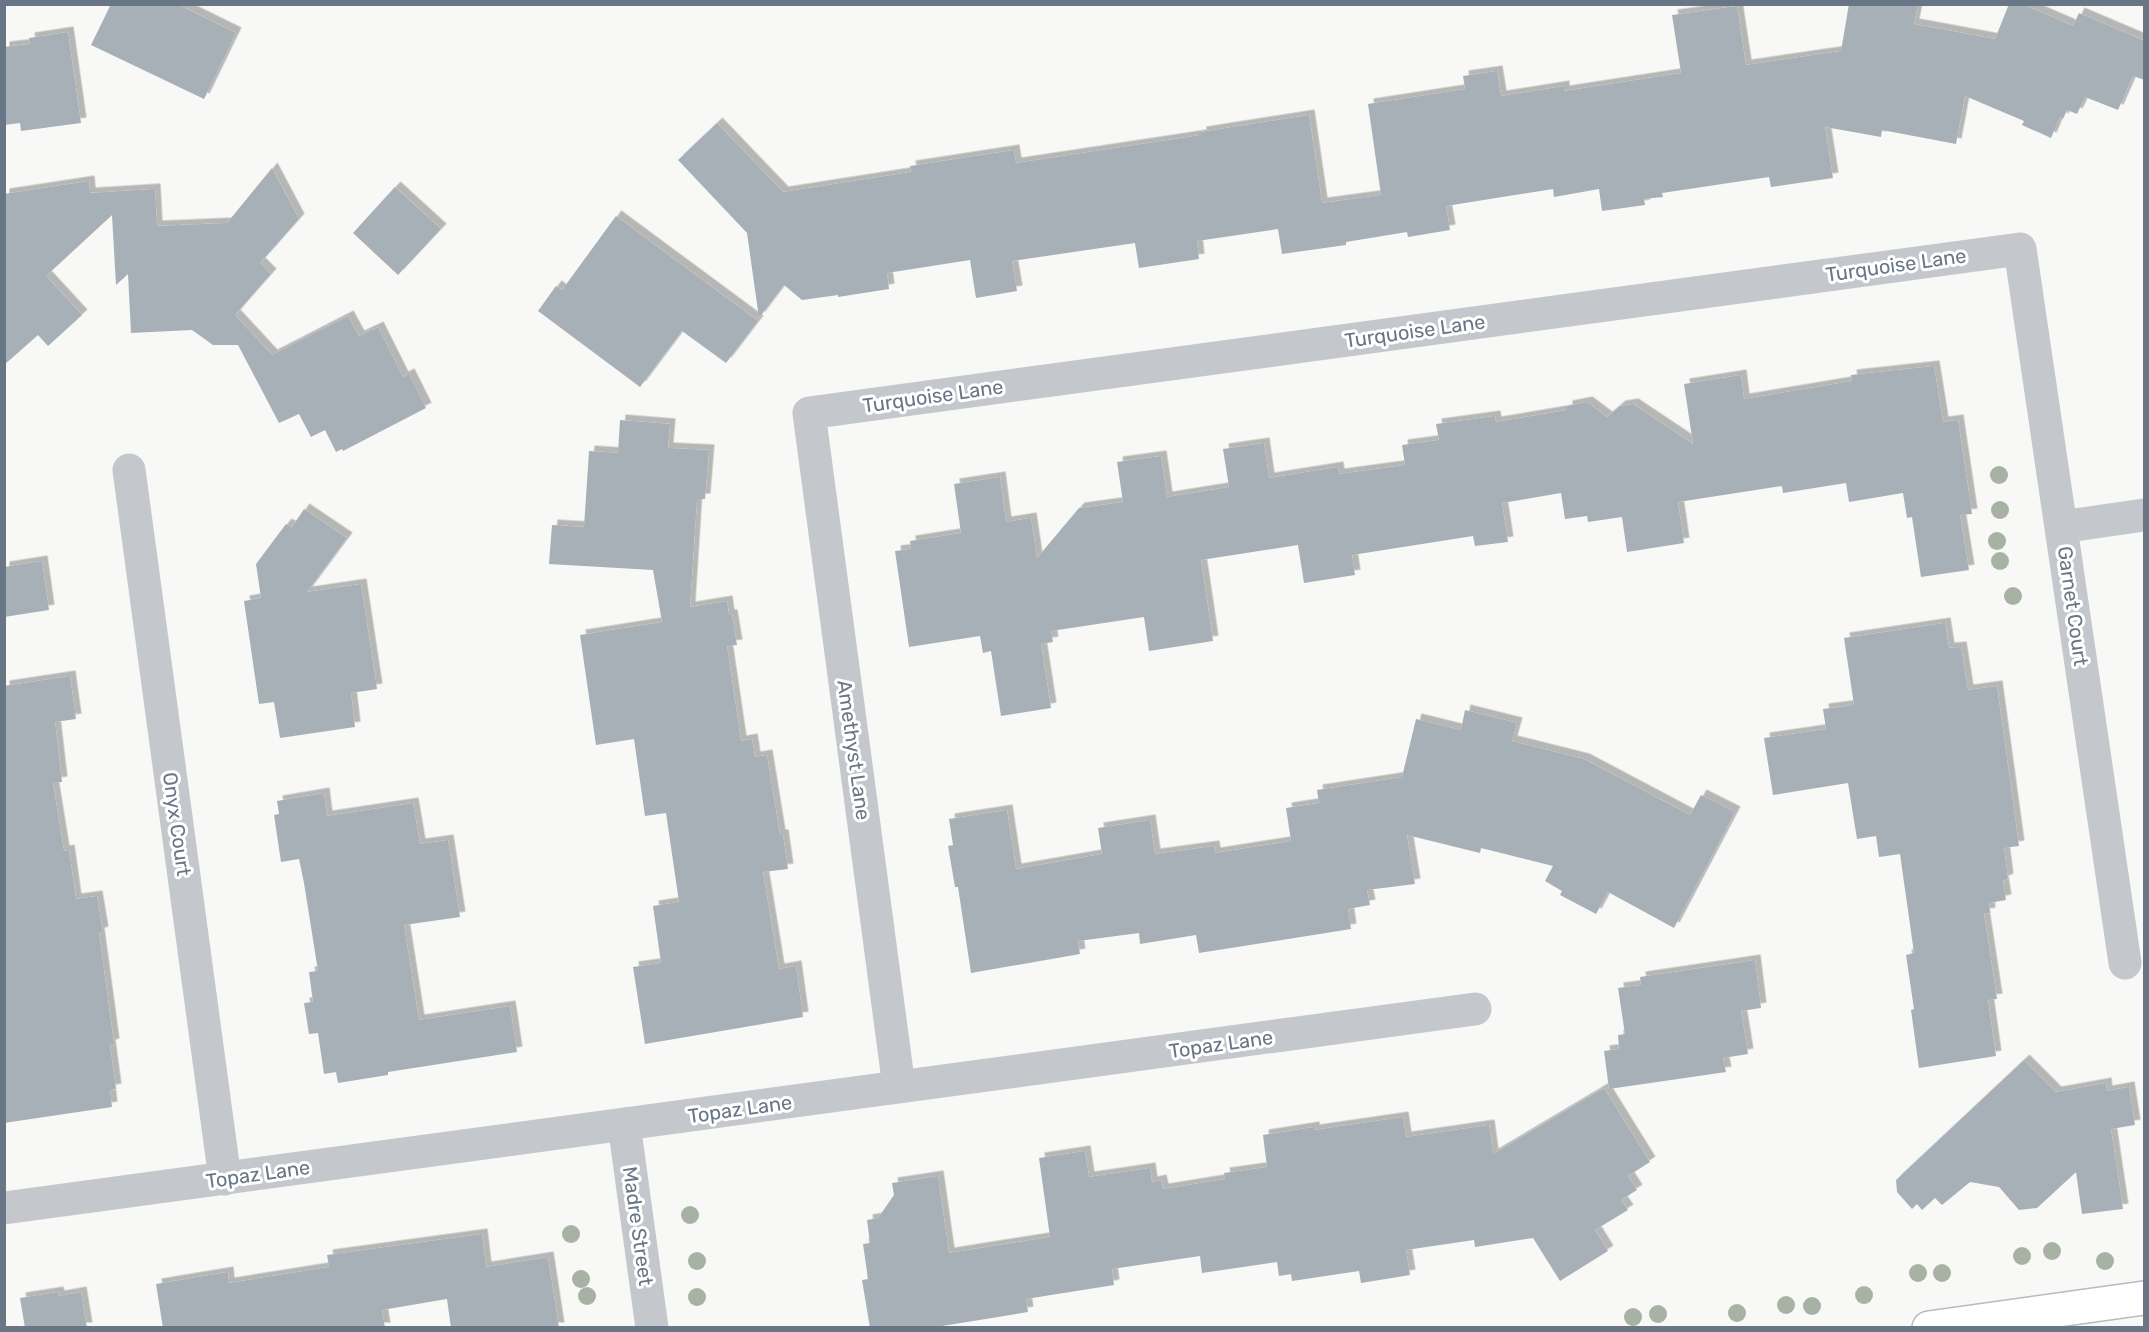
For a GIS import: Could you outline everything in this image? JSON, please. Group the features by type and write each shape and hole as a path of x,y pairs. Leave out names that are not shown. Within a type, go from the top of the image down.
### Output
{"main road":[{"path":"1929,1328 2145,1298"}],"street":[{"name":"Turquoise Lane","path":"809,413 2020,249"},
{"name":"Garnet Court","path":"2020,249 2125,963"},
{"name":"Amethyst Lane","path":"809,413 899,1087"},
{"name":"Onyx Court","path":"129,470 225,1179"},
{"path":"2061,527 2145,516"},
{"name":"Topaz Lane","path":"4,1209 1475,1009"},
{"name":"Madre Street","path":"624,1124 652,1328"}],"building":[{"path":"111,4 177,4 236,33 204,99 91,45"},
{"path":"1849,4 1918,4 1914,24 1995,39 2009,4 2022,4 2073,26 2079,13 2145,41 2145,80 2133,76 2118,110 2085,97 2077,114 2067,110 2063,119 2060,117 2051,138 2022,125 2024,121 1965,96 1956,144 1882,130 1881,137 1825,127 1833,178 1771,187 1769,177 1662,193 1663,197 1644,199 1645,205 1602,211 1599,189 1554,197 1553,189 1446,206 1450,230 1408,237 1407,232 1346,242 1346,245 1282,254 1278,229 1197,241 1199,259 1139,268 1135,243 1012,261 1017,291 976,298 970,260 887,273 889,289 838,297 838,295 802,300 784,285 759,318 747,233 678,160 717,123 783,192 911,172 910,166 1014,150 1016,163 1201,135 1201,132 1309,115 1322,203 1381,195 1368,104 1465,89 1463,76 1497,71 1501,96 1564,86 1564,91 1681,73 1672,15 1737,6 1746,65 1841,51"},
{"path":"68,32 81,123 21,131 20,123 4,125 4,47 30,44 29,38"},
{"path":"272,168 299,219 260,263 271,274 235,315 272,355 348,316 359,336 378,327 403,377 409,374 426,408 343,451 342,449 336,452 325,430 311,437 299,414 279,423 238,345 213,345 192,330 131,333 128,274 116,285 112,215 46,276 82,315 48,346 38,335 4,365 4,194 89,181 90,193 155,189 157,226 227,223"},
{"path":"395,187 441,229 398,275 353,233"},
{"path":"616,216 758,321 726,363 682,331 640,387 538,311 556,286 562,290"},
{"path":"1934,366 1943,422 1958,420 1972,514 1960,515 1969,570 1921,577 1912,517 1907,518 1903,493 1849,502 1846,483 1783,493 1782,486 1678,502 1684,543 1627,552 1622,517 1588,522 1587,516 1565,519 1561,493 1502,503 1508,542 1475,546 1473,536 1352,555 1355,575 1304,583 1298,545 1201,560 1213,641 1149,651 1144,617 1051,631 1053,642 1041,644 1051,708 1001,716 991,651 983,653 980,636 909,647 895,551 911,549 910,541 961,533 954,484 1000,477 1006,522 1031,518 1037,558 1079,508 1123,502 1117,462 1161,456 1167,497 1229,487 1223,449 1264,443 1269,478 1338,467 1339,474 1405,465 1402,445 1439,440 1436,424 1495,416 1496,422 1567,410 1567,406 1587,402 1607,417 1620,406 1633,404 1693,444 1684,384 1741,375 1744,399 1852,381 1851,375"},
{"path":"620,420 670,424 668,448 709,450 705,499 697,499 690,607 727,601 729,615 732,615 737,645 727,646 741,741 752,739 755,757 767,755 788,869 763,872 779,969 796,966 803,1017 645,1044 633,967 661,963 653,906 679,902 666,813 645,816 634,739 596,745 580,635 662,622 653,570 549,564 552,525 584,527 589,451 618,453"},
{"path":"304,509 347,538 307,592 361,584 377,689 351,693 355,727 280,738 274,702 259,704 244,601 261,598 256,564 286,524 292,527"},
{"path":"42,561 49,610 4,617 4,567"},
{"path":"1945,623 1949,648 1961,647 1968,690 1997,686 2019,846 2004,848 2008,879 2003,881 2006,900 1989,903 1990,913 1984,914 1997,999 1988,1000 1996,1056 1919,1068 1906,955 1914,953 1900,854 1879,857 1876,836 1857,839 1848,783 1773,795 1764,738 1826,729 1823,709 1854,705 1844,638"},
{"path":"70,676 76,719 55,722 62,782 53,783 64,851 69,850 76,899 97,896 103,932 99,933 114,1044 110,1045 116,1089 110,1090 112,1107 4,1123 4,686"},
{"path":"1465,710 1517,723 1512,741 1584,759 1690,815 1701,795 1735,812 1674,928 1608,892 1596,914 1560,895 1562,891 1545,881 1553,866 1481,848 1480,853 1407,835 1415,884 1367,890 1370,905 1348,909 1351,929 1199,953 1196,935 1140,944 1139,933 1078,941 1080,954 971,973 958,887 955,887 948,846 953,845 949,819 1007,810 1016,869 1102,854 1098,828 1150,820 1155,854 1214,846 1215,853 1291,841 1286,808 1319,803 1317,790 1402,777 1416,719 1461,730"},
{"path":"324,793 327,816 413,803 420,844 448,840 460,917 404,925 419,1020 510,1006 517,1052 388,1072 388,1075 338,1083 336,1072 324,1074 318,1033 309,1034 304,1003 313,1002 309,972 318,971 304,883 299,859 281,862 274,815 279,814 277,801"},
{"path":"1755,960 1761,1008 1741,1011 1748,1054 1723,1058 1726,1072 1609,1089 1604,1051 1619,1049 1618,1035 1625,1034 1618,988 1641,985 1640,977"},
{"path":"2024,1060 2056,1092 2106,1083 2107,1091 2129,1087 2135,1125 2111,1129 2123,1209 2082,1214 2076,1172 2037,1208 2019,1210 1999,1187 1970,1182 1942,1205 1935,1198 1922,1210 1917,1204 1912,1209 1897,1192 1896,1180"},
{"path":"1604,1088 1650,1162 1628,1176 1637,1190 1621,1200 1628,1210 1595,1230 1608,1251 1560,1281 1533,1238 1475,1247 1474,1240 1406,1250 1410,1275 1361,1283 1359,1271 1292,1281 1291,1274 1279,1276 1277,1262 1202,1273 1200,1256 1112,1269 1114,1285 1026,1299 1028,1312 930,1328 870,1328 862,1280 868,1279 863,1244 870,1243 867,1220 878,1218 894,1195 892,1183 938,1176 949,1253 1050,1237 1039,1158 1085,1151 1089,1177 1150,1168 1152,1182 1161,1180 1163,1189 1225,1179 1224,1173 1267,1167 1263,1135 1403,1117 1406,1137 1489,1125 1493,1154"},
{"path":"482,1234 486,1267 548,1257 559,1328 451,1328 447,1299 382,1310 385,1328 163,1328 156,1284 228,1272 229,1283 329,1267 327,1255"},
{"path":"58,1292 59,1296 81,1292 87,1328 25,1328 20,1298"}]}
